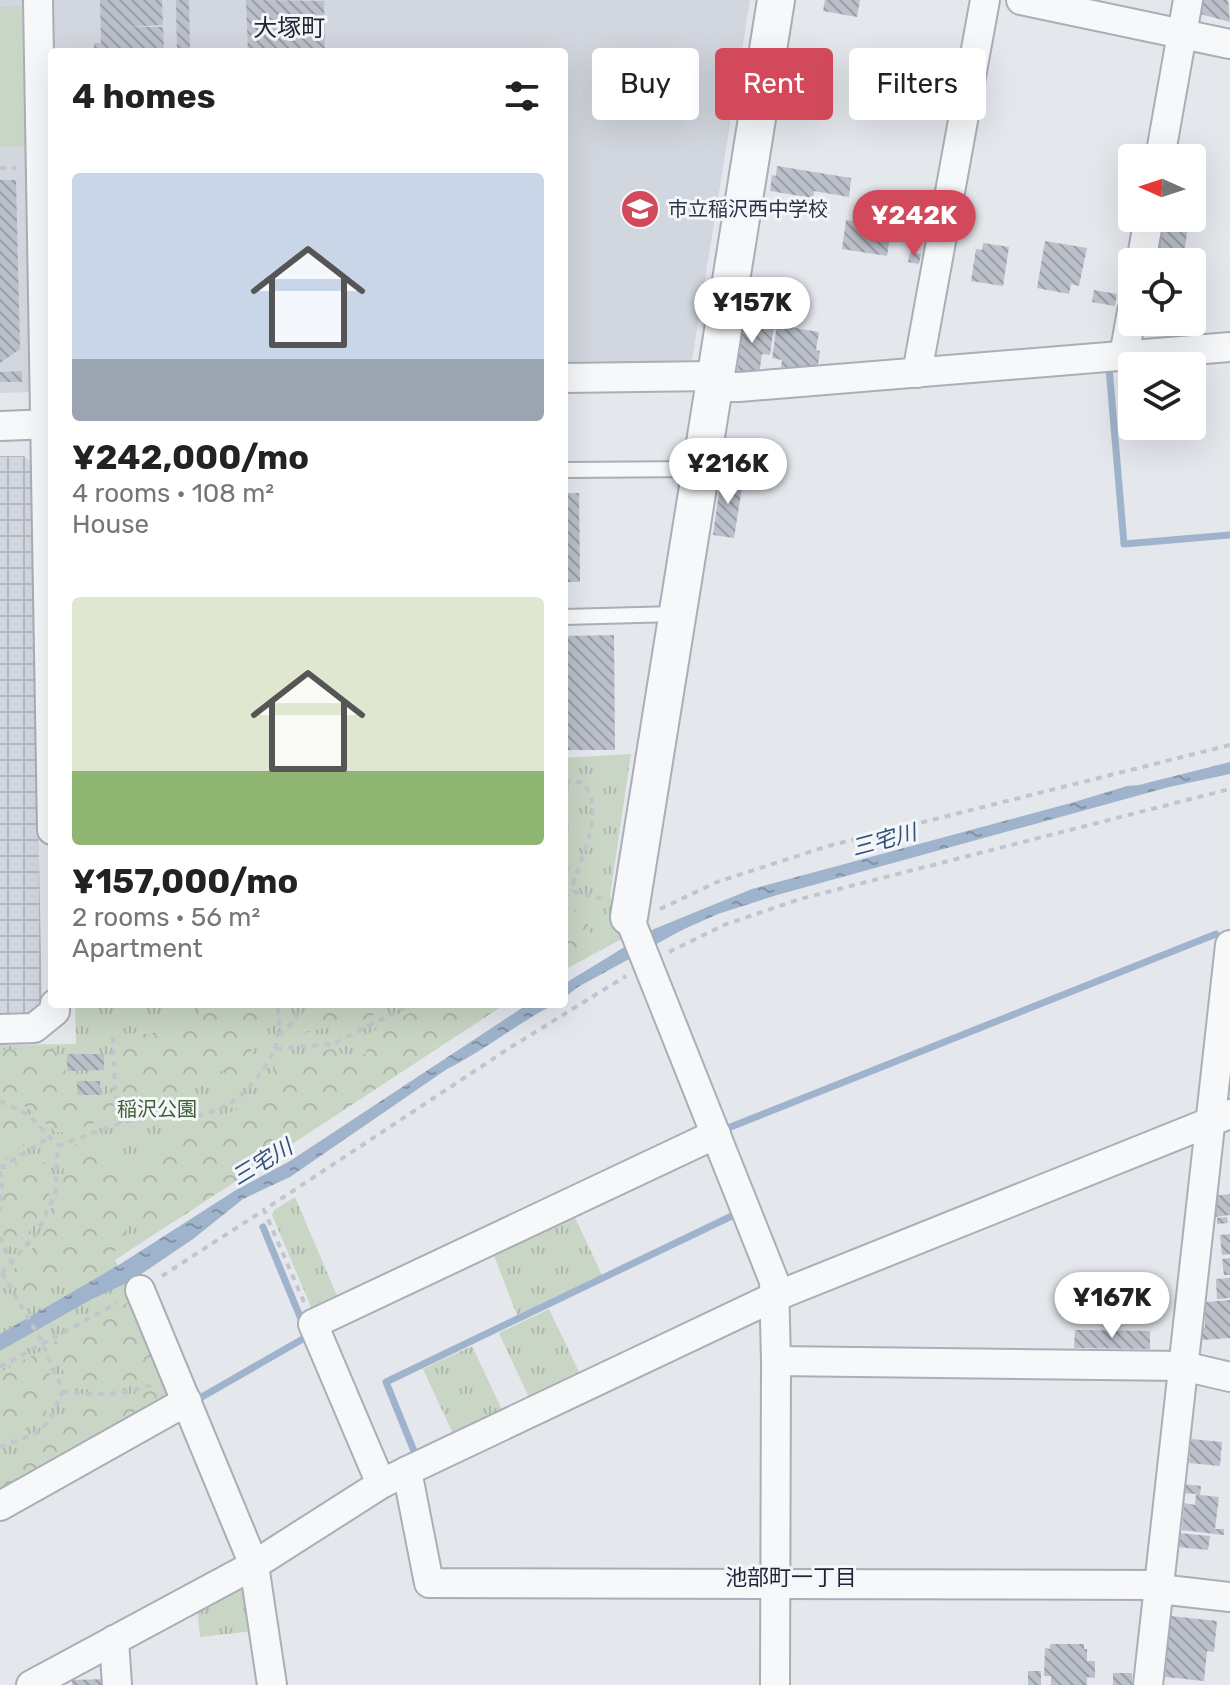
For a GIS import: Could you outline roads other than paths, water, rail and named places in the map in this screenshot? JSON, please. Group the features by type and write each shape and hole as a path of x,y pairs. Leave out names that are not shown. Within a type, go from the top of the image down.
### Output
{"street":[{"path":"38,0 48,385"},
{"path":"775,1685 774,1281 632,923 677,614 776,0"},
{"path":"917,373 985,0"},
{"path":"1021,0 1230,44"},
{"path":"1162,144 1188,0"},
{"path":"1171,352 1230,347"},
{"path":"568,378 714,381 739,387 1118,356"},
{"path":"0,426 48,424"},
{"path":"1148,1685 1183,1366 1220,1118 1230,945"},
{"path":"0,1029 34,1028 55,1008"},
{"path":"31,1685 254,1565 381,1484 407,1471 774,1297 1220,1118"},
{"path":"381,1484 313,1324 716,1134"},
{"path":"140,1290 254,1565 272,1685"},
{"path":"776,1361 1183,1366 1230,1377"},
{"path":"0,1506 182,1389"},
{"path":"407,1471 429,1583 1159,1587 1230,1597"},
{"path":"114,1640 117,1685"}],"lane":[{"path":"568,470 700,469"},
{"path":"568,617 677,614"}],"water":[{"path":"1230,762 1230,774 1169,787 718,914 682,930 568,995 568,982 654,929 752,889"},
{"path":"522,1008 548,1008 447,1069 290,1177 243,1199 193,1239 131,1281 92,1299 0,1351 0,1334 122,1263 236,1190 290,1161"}],"waterway":[{"path":"1109,368 1124,544 1230,535"},
{"path":"723,1130 1216,934"},
{"path":"416,1456 386,1382 736,1214"},
{"path":"200,1398 308,1336 263,1227"}],"place":[{"name":"市立稲沢西中学校","path":"640,209"}],"district":[{"name":"大塚町","path":"289,28"},
{"name":"池部町一丁目","path":"791,1577"}],"water label":[{"name":"三宅川","path":"884,840"},
{"name":"三宅川","path":"262,1162"}],"park label":[{"name":"稲沢公園","path":"157,1109"}]}
